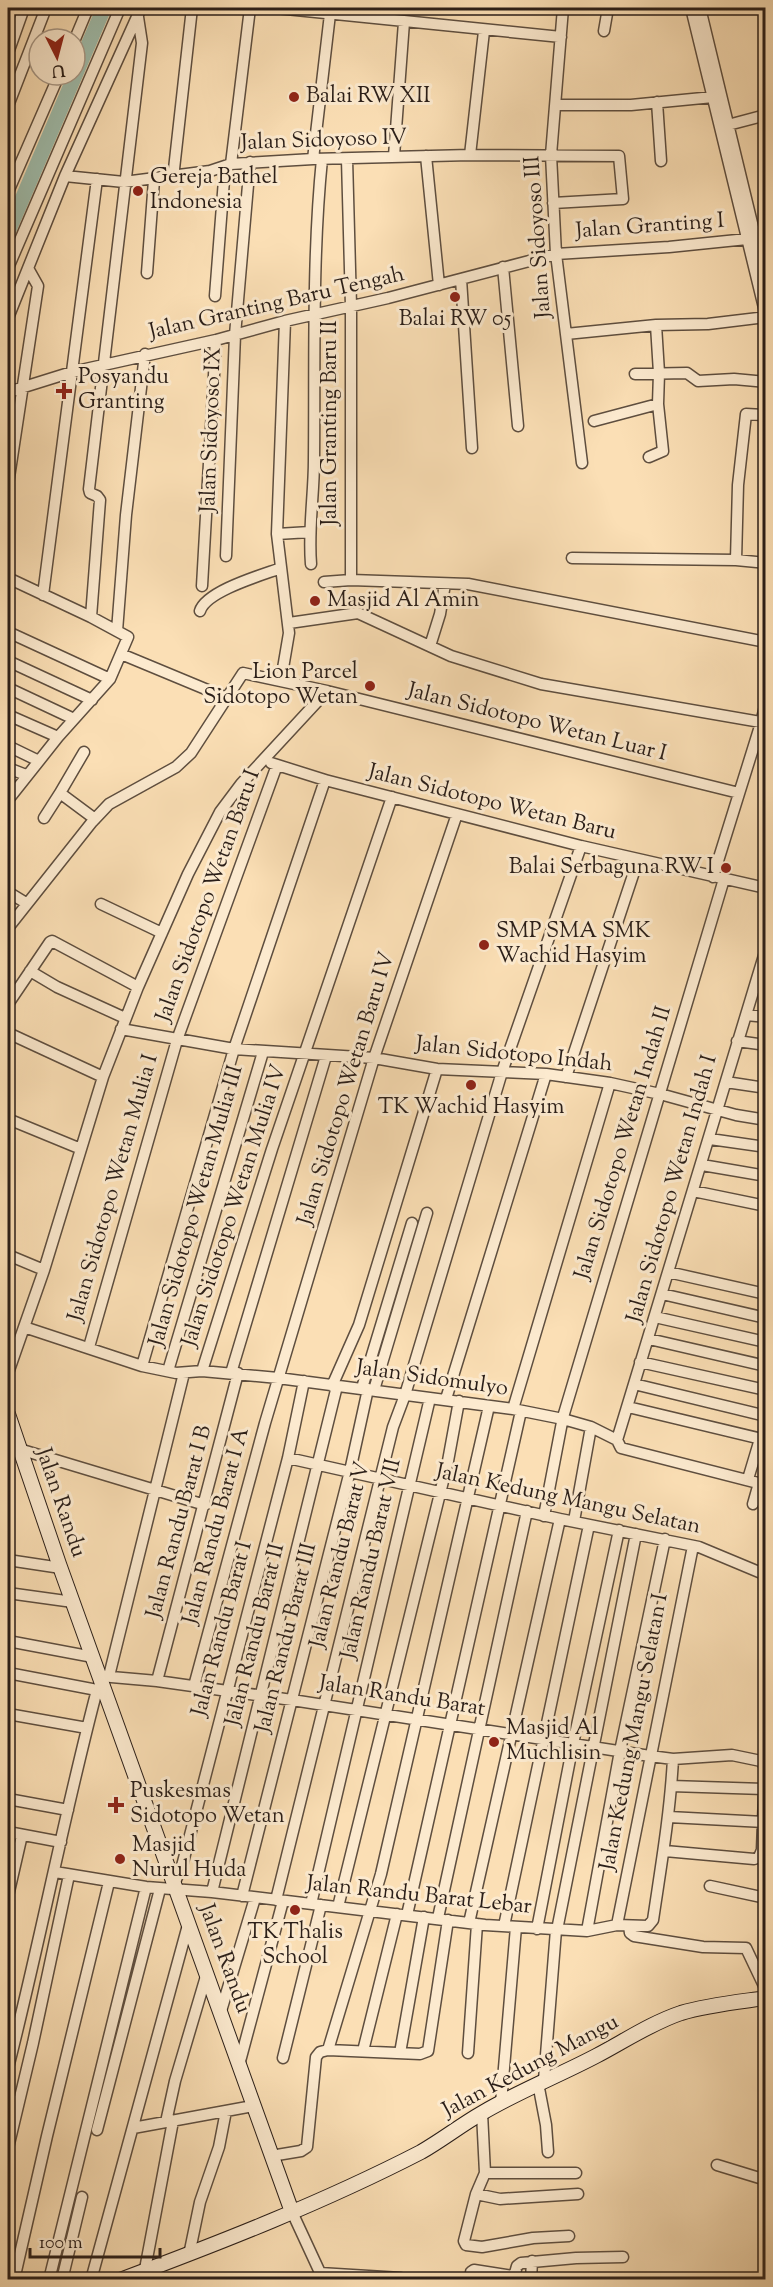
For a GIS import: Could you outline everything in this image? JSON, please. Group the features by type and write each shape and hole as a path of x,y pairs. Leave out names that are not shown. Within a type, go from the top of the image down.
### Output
{"street":[{"path":"8,53 24,8"},
{"path":"8,106 46,8"},
{"path":"80,27 88,8"},
{"path":"8,268 120,8"},
{"path":"173,178 192,8"},
{"path":"215,296 228,166 250,8"},
{"path":"276,8 484,31 561,37"},
{"name":"Jalan Sidoyoso III","path":"563,8 550,155 556,254 582,463"},
{"path":"604,31 608,8"},
{"path":"691,8 713,97 765,280"},
{"path":"566,334 656,325 708,324 765,317 747,239 728,125 700,8"},
{"path":"8,318 65,176 140,12"},
{"path":"91,617 100,500 97,496 90,494 89,489 142,43 140,12"},
{"path":"311,564 318,159 330,14"},
{"path":"394,156 404,22"},
{"path":"470,154 484,31"},
{"path":"8,192 54,87"},
{"path":"556,105 598,107 713,97"},
{"path":"657,102 661,161"},
{"path":"728,125 765,115"},
{"name":"Jalan Sidoyoso IV","path":"65,176 124,182 173,178 250,162 394,156 617,155 620,158 623,199 553,203"},
{"path":"426,156 439,285"},
{"name":"Jalan Granting Baru II","path":"347,159 351,306 351,580"},
{"name":"Jalan Sidoyoso IX","path":"226,556 235,335 250,162"},
{"path":"43,595 97,179"},
{"path":"147,273 154,180"},
{"name":"Jalan Granting I","path":"556,254 669,247 747,239"},
{"name":"Jalan Granting Baru Tengah","path":"8,392 72,372 216,340 556,254"},
{"path":"503,267 518,426"},
{"path":"8,484 38,286 29,270"},
{"path":"461,279 472,448"},
{"path":"281,680 289,623 277,534 285,321"},
{"path":"649,457 663,451 658,404 656,325"},
{"path":"202,586 216,340"},
{"path":"117,631 126,515 145,354"},
{"path":"634,374 687,372 698,381 734,379 765,382"},
{"path":"594,421 658,404"},
{"path":"736,560 738,485 746,414 765,415"},
{"path":"277,534 310,532"},
{"path":"572,558 736,560 765,563"},
{"path":"200,611 203,604 223,591 281,568"},
{"path":"8,578 128,636 110,679 58,737 8,800"},
{"path":"324,582 351,580 468,584 765,642"},
{"path":"430,646 440,614 445,584"},
{"path":"289,623 358,613 451,656 541,684 764,723"},
{"path":"8,632 110,679"},
{"path":"8,928 94,819 109,804 176,767 191,753 227,698 121,654"},
{"path":"8,661 92,700"},
{"name":"Jalan Sidotopo Wetan Luar I","path":"227,698 243,673 281,680 739,793"},
{"path":"8,688 74,719"},
{"path":"8,1373 44,1270 103,1077 138,987 189,874 220,812 262,759 327,692"},
{"name":"Jalan Sidotopo Wetan Indah II","path":"544,1515 562,1419 660,1094 719,878 739,793 764,723 765,702"},
{"path":"8,715 58,737"},
{"path":"8,747 39,761"},
{"path":"44,818 84,752"},
{"name":"Jalan Sidotopo Wetan Baru","path":"262,759 325,780 581,846 765,888"},
{"name":"Jalan Sidotopo Wetan Baru I","path":"177,1040 277,765"},
{"path":"8,768 26,775"},
{"path":"142,1366 234,1049 325,780"},
{"path":"60,794 94,819"},
{"name":"Jalan Sidotopo Wetan Mulia IV","path":"202,1371 272,1149 392,797"},
{"name":"Jalan Sidotopo Wetan Baru IV","path":"278,1378 374,1059 457,814"},
{"name":"Jalan Randu Barat V","path":"239,2065 393,1427 405,1395 502,1072 581,846"},
{"path":"566,1077 638,860"},
{"path":"8,892 26,903"},
{"path":"100,904 162,933"},
{"path":"8,1004 52,941 138,987"},
{"name":"Jalan Sidotopo Wetan Indah I","path":"617,1440 710,1139 737,1041 746,1015 760,988 765,950"},
{"path":"30,971 57,987 125,1018"},
{"path":"746,1015 765,1017"},
{"name":"Jalan Sidotopo Indah","path":"121,1029 234,1049 374,1059 437,1069 546,1074 610,1083 660,1094 718,1111 765,1120"},
{"path":"8,1033 103,1077"},
{"name":"Jalan Sidotopo Wetan Mulia I","path":"89,1347 177,1040"},
{"path":"737,1041 765,1045"},
{"name":"Jalan Sidotopo Wetan Mulia III","path":"168,1371 263,1052"},
{"name":"Jalan Randu Barat I B","path":"158,1681 205,1505 235,1373 326,1056"},
{"name":"Jalan Randu Barat II","path":"212,1892 262,1695 335,1386 359,1325 437,1069"},
{"path":"446,1399 546,1074"},
{"path":"726,1082 765,1088"},
{"path":"363,2051 402,1914 449,1725 499,1505 517,1410 610,1083"},
{"path":"8,1119 81,1149"},
{"path":"710,1139 765,1147"},
{"path":"702,1165 765,1176"},
{"path":"693,1191 765,1206"},
{"path":"368,1389 428,1213"},
{"path":"368,1389 412,1222"},
{"path":"8,1255 44,1270"},
{"path":"668,1272 765,1294"},
{"path":"662,1294 765,1318"},
{"path":"655,1317 765,1342"},
{"name":"Jalan Sidotopo Wetan Mulia I","path":"24,1327 142,1366 168,1371 235,1373"},
{"path":"649,1339 765,1366"},
{"path":"640,1362 765,1390"},
{"path":"8,2068 87,1728 103,1683 184,1372"},
{"name":"Jalan Sidomulyo","path":"235,1373 446,1399 562,1419 591,1427 617,1440 621,1448 627,1450 762,1484"},
{"name":"Jalan Randu Barat I A","path":"194,1686 278,1378"},
{"name":"Jalan Randu Barat I","path":"176,1888 288,1458 304,1381"},
{"path":"634,1384 765,1416"},
{"name":"Jalan Randu Barat III","path":"242,1896 350,1471 368,1389"},
{"name":"Jalan Randu Barat VII","path":"283,2058 356,1710 430,1398"},
{"path":"338,1907 440,1493 459,1401"},
{"path":"328,2050 381,1874 489,1406"},
{"path":"628,1407 763,1440 748,1479"},
{"name":"Jalan Randu","path":"8,1414 60,1568 221,2011 271,2156 292,2212 321,2276"},
{"path":"574,1521 591,1427"},
{"path":"19,1449 205,1505"},
{"name":"Jalan Kedung Mangu Selatan","path":"288,1458 440,1493 693,1546 765,1575"},
{"path":"753,1504 762,1484"},
{"path":"271,2156 301,2151 307,2147 316,2057 320,2052 328,2050 420,2054 429,2050 443,1919 479,1730 527,1511"},
{"path":"468,2053 473,1923 560,1519"},
{"path":"501,2103 510,1926 544,1740 589,1525"},
{"path":"537,1929 573,1744 619,1530"},
{"path":"548,2152 541,2082 556,1930 636,1534"},
{"path":"587,1931 620,1751 664,1539"},
{"name":"Jalan Kedung Mangu Selatan I","path":"623,1925 650,1756 693,1546"},
{"path":"8,1560 60,1568"},
{"path":"8,1593 73,1602"},
{"path":"8,1641 93,1657"},
{"name":"Jalan Randu Barat","path":"8,1673 103,1683 158,1681 326,1704 418,1721 673,1759 739,1756 761,1761 765,1767"},
{"path":"8,1714 87,1728"},
{"path":"673,1759 664,1851 756,1859 761,1853 765,1767"},
{"path":"671,1786 765,1789"},
{"path":"8,1799 68,1810"},
{"path":"669,1817 764,1822"},
{"path":"8,1832 61,1842"},
{"path":"8,1896 22,1835"},
{"name":"Jalan Randu Barat Lebar","path":"55,1872 160,1889 176,1888 473,1923 587,1931 623,1925 648,1926 653,1920 664,1851"},
{"path":"8,2146 69,1875"},
{"path":"14,2280 109,1882"},
{"path":"710,1886 765,1898"},
{"path":"49,2280 146,1887"},
{"path":"98,2130 160,1889"},
{"path":"221,2011 255,1898"},
{"path":"400,2053 424,1917"},
{"path":"92,2280 188,1925"},
{"path":"623,1925 634,1936 703,1947 746,1948 765,1990"},
{"path":"144,2275 175,2081 207,1973"},
{"name":"Jalan Kedung Mangu","path":"120,2280 144,2275 292,2212 423,2151 482,2113 673,2016 765,1998"},
{"path":"133,2128 253,2106"},
{"path":"189,2254 200,2202 219,2147 226,2111"},
{"path":"482,2113 485,2173 476,2194 464,2241 466,2245 482,2247 534,2238 569,2236"},
{"path":"717,2165 765,2180"},
{"path":"485,2173 576,2172"},
{"path":"476,2194 500,2199 579,2194"},
{"path":"62,2280 82,2197"},
{"path":"471,2280 474,2270 513,2278 517,2266 532,2261 623,2257"},
{"path":"531,2280 532,2261"},
{"path":"321,2276 401,2278"}],"waterway":[{"path":"8,232 104,8"}],"place":[{"name":"Balai RW XII","path":"294,97"},
{"name":"Gereja Bathel Indonesia","path":"138,191"},
{"name":"Balai RW 05","path":"455,297"},
{"name":"Posyandu Granting","path":"64,391"},
{"name":"Masjid Al Amin","path":"315,601"},
{"name":"Lion Parcel Sidotopo Wetan","path":"370,686"},
{"name":"Balai Serbaguna RW I","path":"726,868"},
{"name":"SMP SMA SMK Wachid Hasyim","path":"484,945"},
{"name":"TK Wachid Hasyim","path":"471,1085"},
{"name":"Masjid Al Muchlisin","path":"494,1742"},
{"name":"Puskesmas Sidotopo Wetan","path":"116,1805"},
{"name":"Masjid Nurul Huda","path":"120,1859"},
{"name":"TK Thalis School","path":"295,1910"}]}
